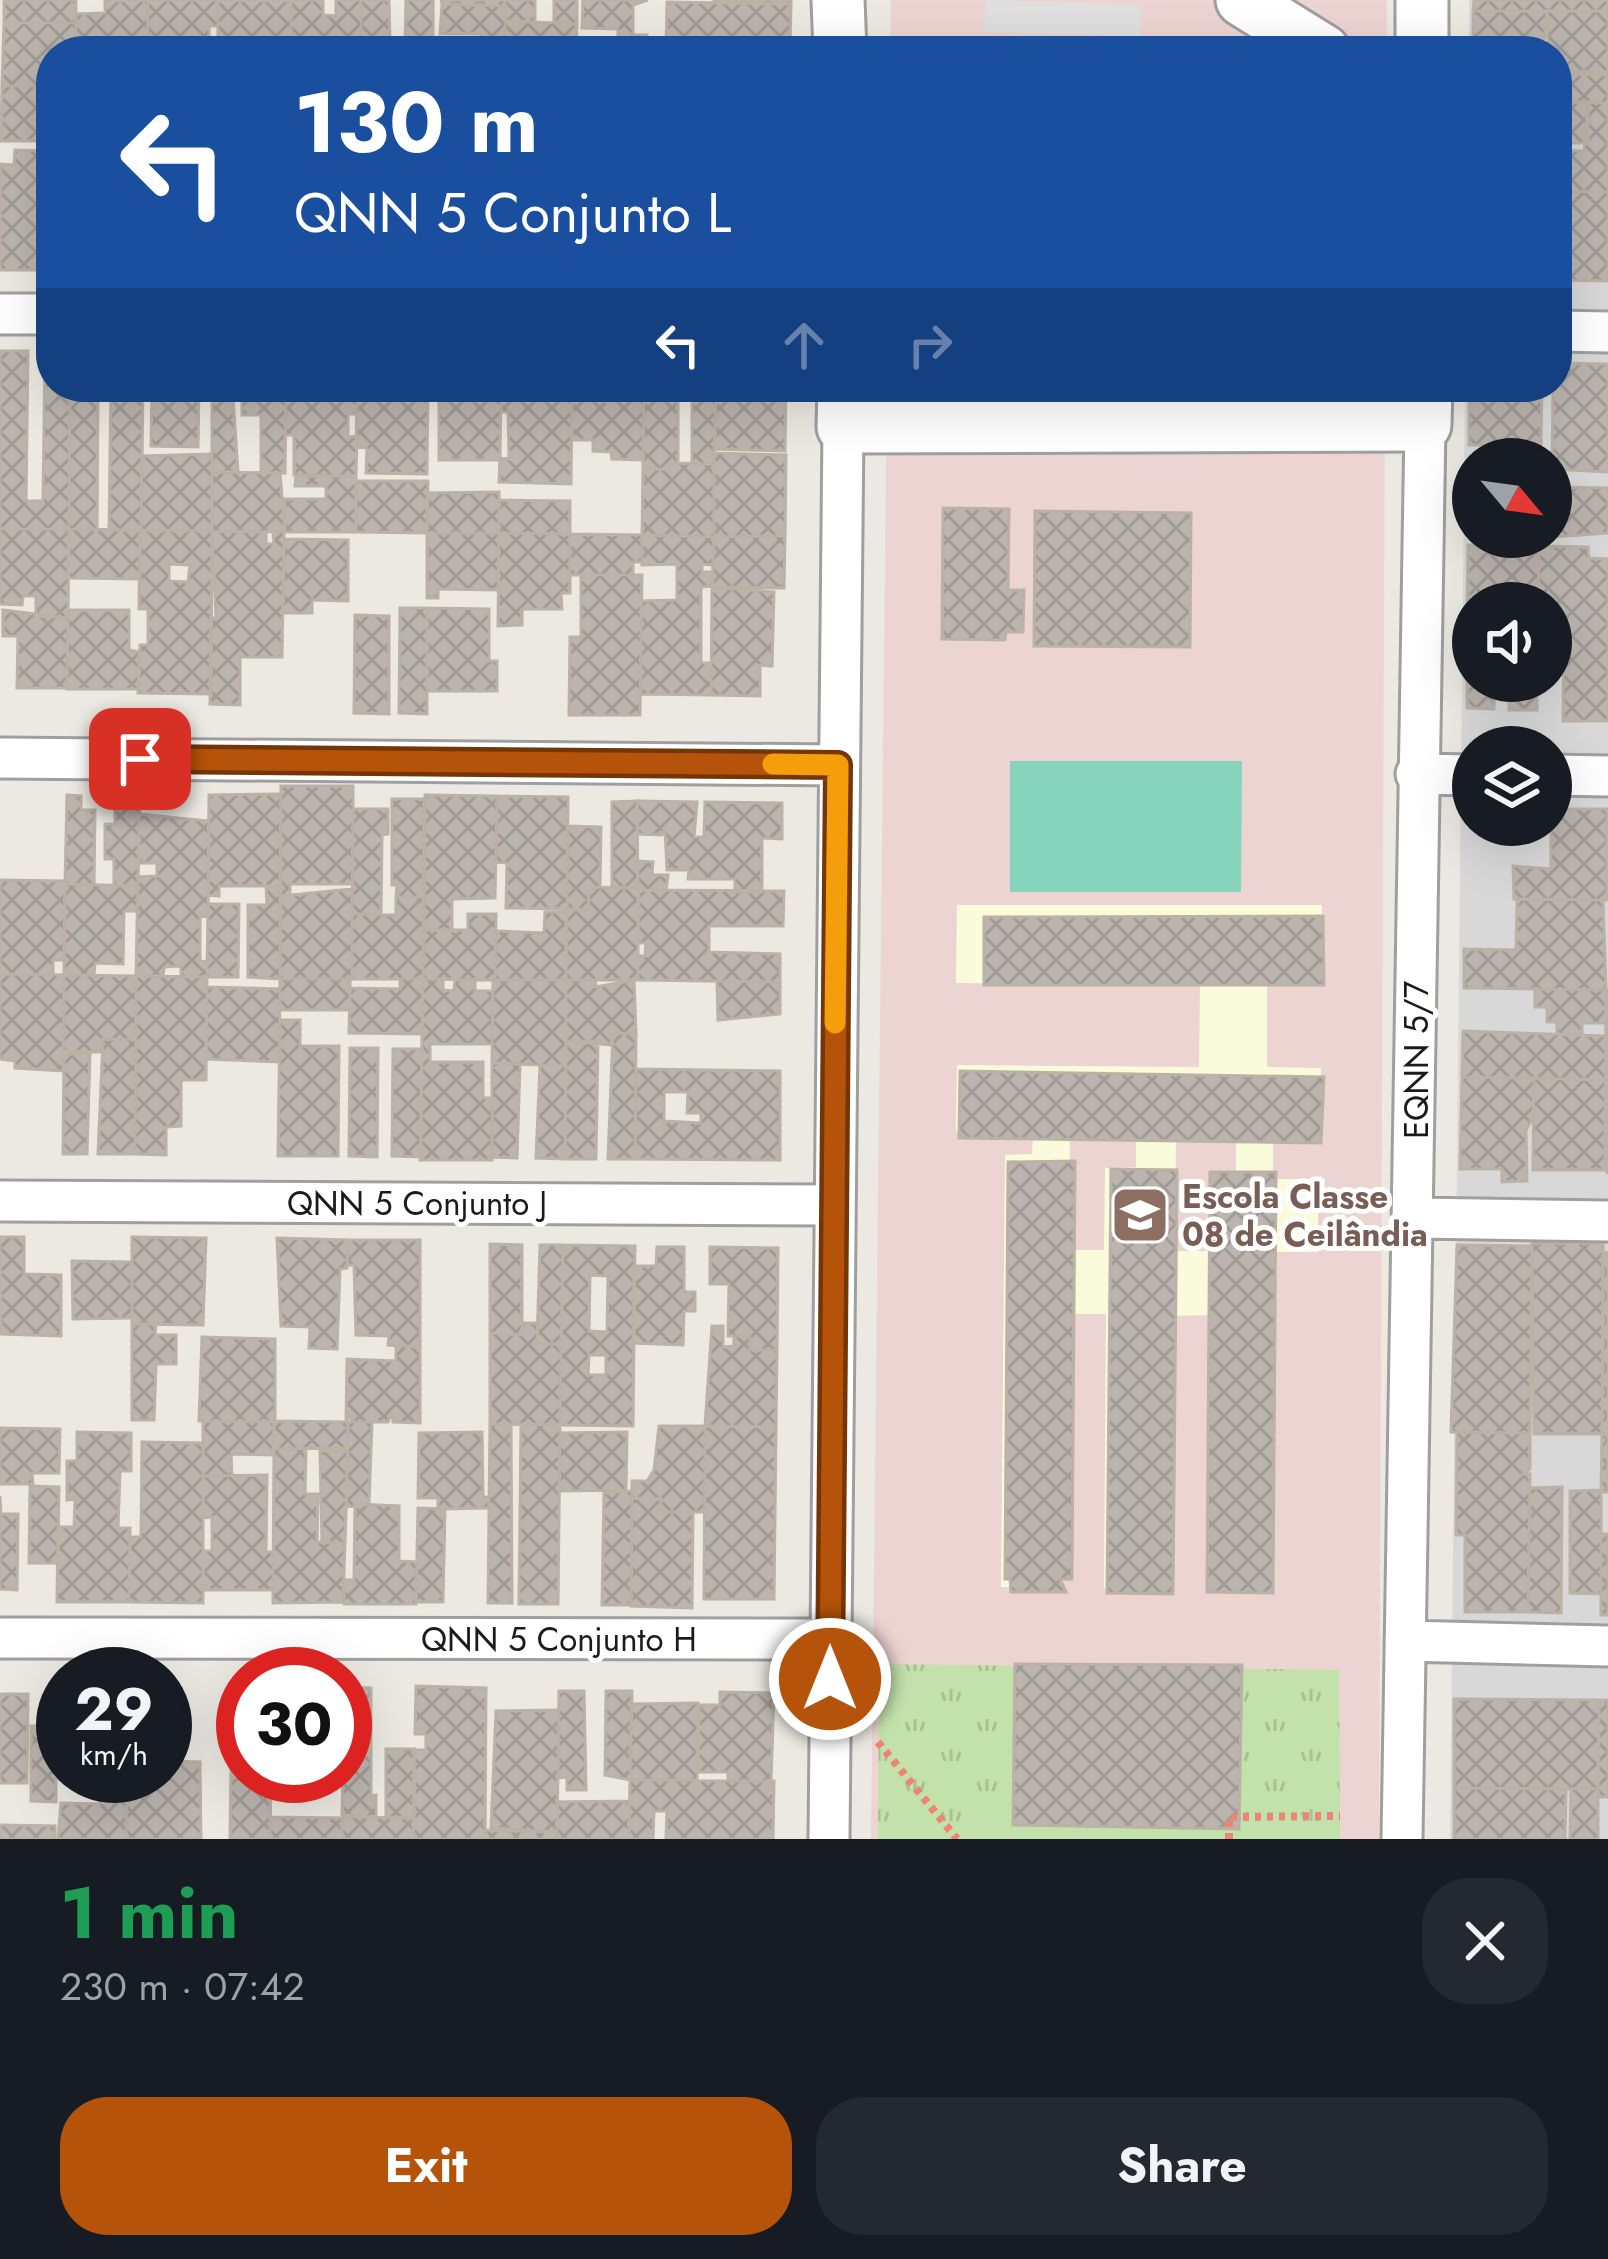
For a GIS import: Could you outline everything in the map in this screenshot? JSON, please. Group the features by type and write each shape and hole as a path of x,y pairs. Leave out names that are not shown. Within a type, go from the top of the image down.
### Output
{"street":[{"path":"1242,0 1300,36"},
{"path":"1422,36 1423,0"},
{"path":"0,314 36,314"},
{"path":"1572,331 1608,332"},
{"path":"829,1839 843,407 1425,406"},
{"name":"EQNN 5/7","path":"1402,1839 1416,1218 1416,774 1425,406"},
{"path":"0,758 838,765"},
{"path":"1416,774 1452,775"},
{"path":"1572,775 1608,776"},
{"name":"QNN 5 Conjunto J","path":"0,1201 833,1205"},
{"path":"1416,1218 1608,1221"},
{"name":"QNN 5 Conjunto H","path":"0,1638 830,1639"},
{"path":"1405,1641 1608,1646"}],"path":[{"path":"878,1742 957,1839"},
{"path":"1229,1839 1229,1817 1340,1816"}],"shaded area":[{"path":"891,0 1387,0 1387,36 890,36"},
{"path":"986,0 1141,5 1141,36 984,32"},
{"path":"1469,0 1608,0 1608,1839 1450,1839 1460,846 1572,846 1572,726 1461,726 1462,702 1572,702 1572,582 1463,582 1463,558 1572,558 1572,438 1464,438 1465,402 1572,402 1572,36 1469,36"},
{"path":"887,402 1385,402 1379,1839 871,1839"},
{"name":"Escola Classe 08 de Ceilândia","path":"957,905 1322,905 1321,986 1267,986 1267,1067 1321,1068 1320,1138 1273,1139 1273,1179 1318,1179 1318,1252 1274,1252 1270,1593 1210,1593 1212,1315 1170,1316 1166,1588 1104,1588 1106,1314 1063,1314 1059,1587 1001,1587 1005,1155 1032,1154 1033,1132 956,1131 957,1065 1199,1067 1200,985 956,983","holes":["1070,1134 1136,1134 1136,1167 1105,1168 1104,1250 1069,1250","1176,1135 1236,1135 1236,1171 1211,1171 1210,1251 1175,1251"]}],"green space":[{"path":"1010,761 1242,761 1241,892 1010,892"},
{"path":"879,1664 1339,1670 1340,1839 878,1839"}],"building":[{"path":"4,0 76,0 76,23 4,23"},
{"path":"148,0 147,36 75,36 76,14 105,13 105,1"},
{"path":"148,0 218,0 218,26 209,26 209,36 147,36"},
{"path":"218,0 291,1 291,36 218,36"},
{"path":"291,0 323,0 323,15 336,16 336,0 361,0 361,36 291,36"},
{"path":"361,0 389,0 390,36 361,36"},
{"path":"406,0 433,0 433,36 405,36"},
{"path":"441,0 505,0 505,6 442,4"},
{"path":"505,0 535,0 535,22 505,21"},
{"path":"554,0 577,0 577,24 554,22"},
{"path":"583,0 648,0 633,5 633,35 647,36 618,36 618,29 582,28"},
{"path":"791,0 791,4 714,3"},
{"path":"1474,0 1608,0 1608,11 1473,11"},
{"path":"667,2 791,4 790,36 666,36"},
{"path":"442,4 505,6 505,36 440,34"},
{"path":"1473,11 1547,11 1544,36 1473,36"},
{"path":"1547,11 1608,11 1608,72 1572,71 1572,36 1548,36"},
{"path":"505,21 577,24 577,36 505,36"},
{"path":"4,23 76,23 76,36 36,36 36,86 2,86"},
{"path":"1572,74 1608,75 1608,103 1572,102"},
{"path":"2,86 36,86 36,141 1,141"},
{"path":"1572,102 1588,102 1588,143 1572,143"},
{"path":"1588,102 1608,103 1608,192 1572,191 1572,151 1584,151"},
{"path":"15,150 36,151 36,270 0,270 1,164 14,165"},
{"path":"1572,191 1608,192 1608,281 1572,280"},
{"path":"0,351 28,351 26,501 43,501 44,402 70,402 69,529 0,529"},
{"path":"1572,363 1608,364 1608,472 1572,470 1572,438 1552,438 1553,402 1572,402"},
{"path":"70,402 98,402 97,530 69,529"},
{"path":"111,402 143,402 141,531 109,530"},
{"path":"152,402 199,402 198,447 151,446"},
{"path":"212,402 233,402 238,472 212,472"},
{"path":"242,402 286,402 285,473 261,473 261,415 242,415"},
{"path":"286,402 357,402 357,414 348,414 348,437 357,436 356,476 294,475 294,435 285,435"},
{"path":"357,402 428,402 427,474 366,473 367,448 356,447"},
{"path":"439,402 501,402 500,460 439,460"},
{"path":"501,402 572,402 571,484 499,482 500,458 509,459 508,412 501,412"},
{"path":"572,402 644,402 643,460 612,459 611,452 593,451 593,440 572,440"},
{"path":"644,402 678,402 678,464 670,463 670,470 643,468"},
{"path":"692,402 716,402 714,464 692,464"},
{"path":"716,402 786,402 785,451 715,449"},
{"path":"1469,402 1542,402 1541,438 1469,438"},
{"path":"714,453 786,455 785,536 714,537"},
{"path":"212,454 212,531 141,531 142,456"},
{"path":"670,463 714,464 714,537 642,535 643,468 670,470"},
{"path":"212,472 280,473 285,532 212,531"},
{"path":"296,476 356,476 356,532 285,532 285,499 326,499 326,486 295,486"},
{"path":"356,481 428,481 427,533 356,532"},
{"path":"1572,487 1608,488 1608,533 1572,536"},
{"path":"499,492 499,533 427,533 427,493"},
{"path":"499,500 570,501 570,534 499,533"},
{"path":"943,508 1009,509 1008,590 1024,590 1023,632 1006,632 1005,640 942,639"},
{"path":"1035,511 1191,513 1190,647 1034,646"},
{"path":"0,529 69,529 68,618 36,616 36,596 23,596 22,605 0,604"},
{"path":"69,529 140,530 140,579 68,578"},
{"path":"140,530 212,531 211,694 138,693 140,645 148,645 148,609 139,609","holes":["169,564 190,565 188,582 169,581"]},
{"path":"212,531 266,532 266,544 274,544 273,531 284,532 282,657 240,657 240,705 210,704 211,618 216,618"},
{"path":"427,533 499,533 498,590 438,589 438,598 427,598"},
{"path":"499,533 570,534 570,593 561,593 562,609 522,609 522,625 498,626"},
{"path":"570,534 642,535 642,562 633,562 633,575 570,575"},
{"path":"642,535 714,537 713,565 702,564 702,572 713,572 713,586 701,587 701,663 711,663 711,695 641,694 641,601 677,600 677,564 642,565"},
{"path":"785,536 784,588 712,587 714,537"},
{"path":"284,539 348,540 348,601 312,600 312,613 283,613"},
{"path":"1572,547 1588,547 1589,558 1608,559 1608,721 1563,721 1563,702 1572,702 1572,582 1538,582 1539,558 1572,558"},
{"path":"1468,558 1539,558 1538,582 1467,582"},
{"path":"581,575 642,575 640,715 569,715 570,637 581,637"},
{"path":"712,587 774,592 772,666 760,665 760,696 711,695"},
{"path":"400,608 427,608 427,714 399,713"},
{"path":"427,608 489,609 489,661 497,661 497,691 427,691"},
{"path":"3,610 68,618 67,688 17,688 18,636 3,636"},
{"path":"68,610 129,610 129,650 139,652 139,689 67,689"},
{"path":"355,615 389,616 389,714 354,713"},
{"path":"1467,702 1494,702 1494,709 1467,708"},
{"path":"1509,702 1537,702 1537,710 1509,710"},
{"path":"281,786 353,786 353,884 290,884 290,895 280,896"},
{"path":"281,794 281,886 219,886 219,896 208,895 209,795"},
{"path":"67,795 81,796 81,810 95,810 94,885 65,884"},
{"path":"425,795 497,796 495,898 452,899 452,931 424,930"},
{"path":"115,796 140,797 138,886 114,886 114,859 105,859 105,824 115,824"},
{"path":"497,796 568,797 567,909 506,908 507,863 496,862"},
{"path":"392,799 424,799 423,897 396,897 397,885 392,885"},
{"path":"637,801 638,888 612,888 612,802"},
{"path":"637,801 697,802 694,837 704,837 705,802 782,803 782,839 762,838 762,892 735,892 735,879 688,879 689,870 667,870 665,829 662,835 638,834"},
{"path":"353,809 388,809 388,834 382,835 381,914 352,914"},
{"path":"1572,809 1607,809 1607,900 1514,899 1513,866 1551,869 1551,846 1572,846"},
{"path":"139,814 209,821 208,916 200,917 200,961 207,962 207,977 181,976 181,966 164,967 163,976 136,976 138,877 157,876 157,863 139,863"},
{"path":"567,826 601,827 600,887 589,887 588,910 567,909"},
{"path":"637,861 653,862 652,875 668,875 666,891 638,890"},
{"path":"0,880 65,881 64,960 53,960 53,975 0,974"},
{"path":"65,884 138,886 137,911 124,911 123,964 95,963 94,975 64,975"},
{"path":"266,886 281,886 280,979 248,977 248,905 267,905"},
{"path":"589,887 638,888 638,980 566,980 567,910 588,910"},
{"path":"352,889 352,979 280,979 280,896"},
{"path":"639,890 784,891 783,926 709,926 709,952 780,954 780,982 638,980 638,956 645,956 646,943 638,943"},
{"path":"396,897 423,897 423,979 352,979 352,914 396,915"},
{"path":"1517,899 1603,900 1606,990 1464,988 1464,949 1516,950"},
{"path":"208,904 239,904 238,977 207,977"},
{"path":"545,912 566,912 566,980 495,980 495,931 544,933"},
{"path":"468,914 496,914 495,980 423,979 424,930 468,930"},
{"path":"1323,916 1324,985 984,985 984,917"},
{"path":"0,974 64,975 63,1071 15,1068 15,1061 0,1059"},
{"path":"64,975 136,976 136,1040 103,1039 102,1052 63,1051"},
{"path":"136,976 207,977 206,1080 181,1080 181,1126 166,1127 166,1155 135,1154"},
{"path":"280,979 350,979 350,1010 280,1010"},
{"path":"400,979 423,979 423,1034 349,1033 350,988 400,989"},
{"path":"423,979 443,979 443,990 454,991 455,980 475,979 475,991 493,991 492,1044 430,1044 430,1062 483,1062 483,1098 493,1098 492,1160 420,1160"},
{"path":"493,980 566,980 566,1066 492,1063"},
{"path":"566,980 595,980 596,987 634,980 636,1034 613,1033 610,1045 566,1041"},
{"path":"717,981 780,982 780,1014 718,1020"},
{"path":"207,987 280,989 279,1062 206,1059"},
{"path":"1535,989 1606,990 1606,1023 1582,1023 1582,1035 1557,1034 1557,1022 1547,1022 1547,1007 1535,1007"},
{"path":"1608,990 1608,1173 1605,1170"},
{"path":"280,1020 300,1020 300,1046 339,1046 338,1156 278,1156"},
{"path":"1463,1031 1606,1036 1606,1080 1462,1077"},
{"path":"613,1033 636,1034 635,1159 608,1159"},
{"path":"103,1039 136,1040 135,1154 98,1154"},
{"path":"566,1041 598,1041 596,1159 565,1159"},
{"path":"350,1048 378,1048 377,1157 349,1156"},
{"path":"393,1049 422,1049 421,1157 392,1156"},
{"path":"64,1054 90,1054 87,1154 63,1154"},
{"path":"492,1063 520,1064 517,1158 492,1157"},
{"path":"540,1065 566,1066 565,1159 536,1158"},
{"path":"636,1069 780,1071 780,1160 635,1159","holes":["664,1092 688,1092 687,1113 701,1113 701,1123 666,1121 664,1132"]},
{"path":"960,1071 1324,1077 1321,1143 959,1138"},
{"path":"1462,1077 1534,1078 1533,1117 1526,1130 1527,1181 1502,1182 1502,1169 1460,1169"},
{"path":"1534,1078 1606,1080 1605,1170 1533,1170"},
{"path":"1075,1161 1072,1579 1060,1579 1066,1592 1011,1592 1010,1579 1005,1579 1008,1162"},
{"path":"1111,1169 1177,1170 1173,1594 1107,1593"},
{"path":"1210,1172 1276,1172 1273,1593 1207,1592"},
{"path":"0,1237 24,1237 24,1274 61,1275 61,1336 1,1334"},
{"path":"132,1237 206,1238 203,1325 132,1324"},
{"path":"277,1238 348,1240 347,1268 340,1269 337,1349 309,1348 310,1327 281,1326"},
{"path":"348,1240 420,1240 420,1347 388,1345 389,1336 356,1335 354,1265 347,1265"},
{"path":"1532,1243 1603,1243 1602,1434 1534,1434"},
{"path":"490,1244 522,1245 522,1335 490,1333"},
{"path":"540,1245 563,1245 561,1344 537,1344"},
{"path":"563,1245 635,1246 633,1426 560,1425","holes":["590,1275 608,1276 607,1332 589,1331","589,1355 606,1355 606,1375 588,1375"]},
{"path":"1457,1245 1532,1246 1530,1433 1451,1432"},
{"path":"657,1247 684,1247 684,1292 695,1292 695,1311 684,1311 683,1345 633,1343 634,1266 656,1266"},
{"path":"710,1247 778,1248 777,1350 750,1350 750,1336 728,1336 729,1284 710,1284"},
{"path":"1603,1252 1608,1253 1608,1333 1603,1333"},
{"path":"72,1261 132,1262 132,1318 73,1319"},
{"path":"522,1323 538,1323 537,1344 561,1344 560,1425 490,1424 490,1333 522,1335"},
{"path":"132,1324 156,1324 155,1335 176,1335 176,1364 156,1364 154,1420 132,1420"},
{"path":"712,1326 723,1326 723,1347 734,1346 734,1336 750,1336 750,1350 777,1350 776,1427 705,1426"},
{"path":"1603,1333 1608,1333 1608,1435 1602,1434"},
{"path":"202,1337 275,1339 275,1422 199,1421"},
{"path":"396,1345 420,1347 420,1423 393,1422 392,1411 388,1422 352,1422 349,1414 346,1422 347,1359 396,1361"},
{"path":"203,1421 274,1421 273,1455 231,1454 232,1476 203,1476"},
{"path":"274,1421 348,1422 348,1448 274,1449"},
{"path":"348,1422 372,1422 369,1504 356,1507 346,1506"},
{"path":"490,1424 511,1424 512,1603 488,1603"},
{"path":"521,1424 560,1425 558,1604 519,1604"},
{"path":"659,1426 705,1426 705,1512 661,1512 661,1499 632,1498 632,1481 647,1481 654,1470"},
{"path":"705,1426 776,1427 774,1599 704,1599"},
{"path":"0,1428 60,1429 59,1473 32,1473 33,1484 0,1484"},
{"path":"77,1432 131,1433 131,1471 120,1471 118,1528 130,1528 129,1602 57,1602 58,1527 74,1527 75,1499 67,1500 67,1461 77,1461"},
{"path":"482,1432 483,1497 489,1497 489,1508 438,1509 438,1498 418,1498 419,1433"},
{"path":"627,1432 626,1490 559,1491 560,1433"},
{"path":"1457,1432 1530,1433 1530,1469 1523,1474 1530,1474 1528,1612 1465,1612 1465,1535 1456,1535"},
{"path":"1602,1434 1608,1435 1608,1492 1601,1492"},
{"path":"142,1442 203,1443 203,1603 129,1602 130,1537 141,1537"},
{"path":"274,1449 306,1449 305,1494 318,1494 317,1542 345,1543 343,1602 273,1603"},
{"path":"320,1451 348,1451 345,1543 322,1542"},
{"path":"267,1475 266,1552 273,1552 273,1590 203,1590 203,1551 212,1551 212,1517 203,1518 203,1476"},
{"path":"30,1486 59,1487 58,1563 29,1563"},
{"path":"1562,1487 1561,1613 1528,1612 1530,1488"},
{"path":"1601,1490 1601,1594 1570,1593 1570,1491"},
{"path":"632,1491 631,1605 602,1605 604,1493"},
{"path":"0,1496 1,1514 18,1514 17,1590 0,1589"},
{"path":"632,1498 661,1499 661,1512 693,1512 692,1608 631,1606"},
{"path":"355,1504 399,1506 399,1561 417,1562 416,1604 344,1604 344,1580 354,1580"},
{"path":"418,1508 445,1509 443,1602 416,1602"},
{"path":"1601,1534 1608,1534 1608,1615 1601,1615"},
{"path":"1015,1664 1242,1665 1239,1829 1013,1825"},
{"path":"416,1686 486,1688 485,1839 413,1839 414,1750 426,1750 426,1734 415,1734"},
{"path":"559,1691 584,1691 586,1790 567,1790 567,1777 558,1778"},
{"path":"606,1691 632,1691 630,1780 605,1775"},
{"path":"720,1692 774,1693 771,1781 728,1781 728,1772 698,1772 699,1705 720,1705"},
{"path":"0,1694 28,1694 27,1783 0,1783"},
{"path":"1454,1699 1599,1700 1598,1789 1454,1788"},
{"path":"1599,1700 1608,1700 1608,1797 1598,1797"},
{"path":"698,1703 697,1780 630,1780 631,1704"},
{"path":"559,1710 557,1832 491,1828 496,1711"},
{"path":"31,1726 36,1726 36,1801 31,1801"},
{"path":"386,1749 415,1749 414,1818 386,1817"},
{"path":"192,1762 200,1762 201,1839 126,1839 127,1803 192,1803"},
{"path":"630,1780 774,1781 773,1839 666,1839 667,1811 654,1811 653,1839 629,1839"},
{"path":"1454,1788 1566,1789 1565,1839 1454,1839"},
{"path":"1571,1789 1598,1789 1598,1839 1570,1839"},
{"path":"376,1795 376,1817 342,1815 342,1803 372,1803"},
{"path":"629,1801 629,1839 557,1839 557,1802"},
{"path":"61,1803 127,1803 126,1839 58,1839"},
{"path":"231,1803 271,1803 270,1839 230,1839"},
{"path":"270,1817 342,1818 342,1839 270,1839"},
{"path":"342,1817 414,1818 413,1839 342,1839"},
{"path":"0,1825 55,1826 55,1839 0,1839"},
{"path":"485,1830 557,1832 557,1839 485,1839"}],"slow traffic":[{"path":"773,764 838,765 835,1023"}],"place":[{"name":"Escola Classe 08 de Ceilândia","path":"1140,1215"}],"route":[{"path":"140,759 838,765 830,1679"}]}
